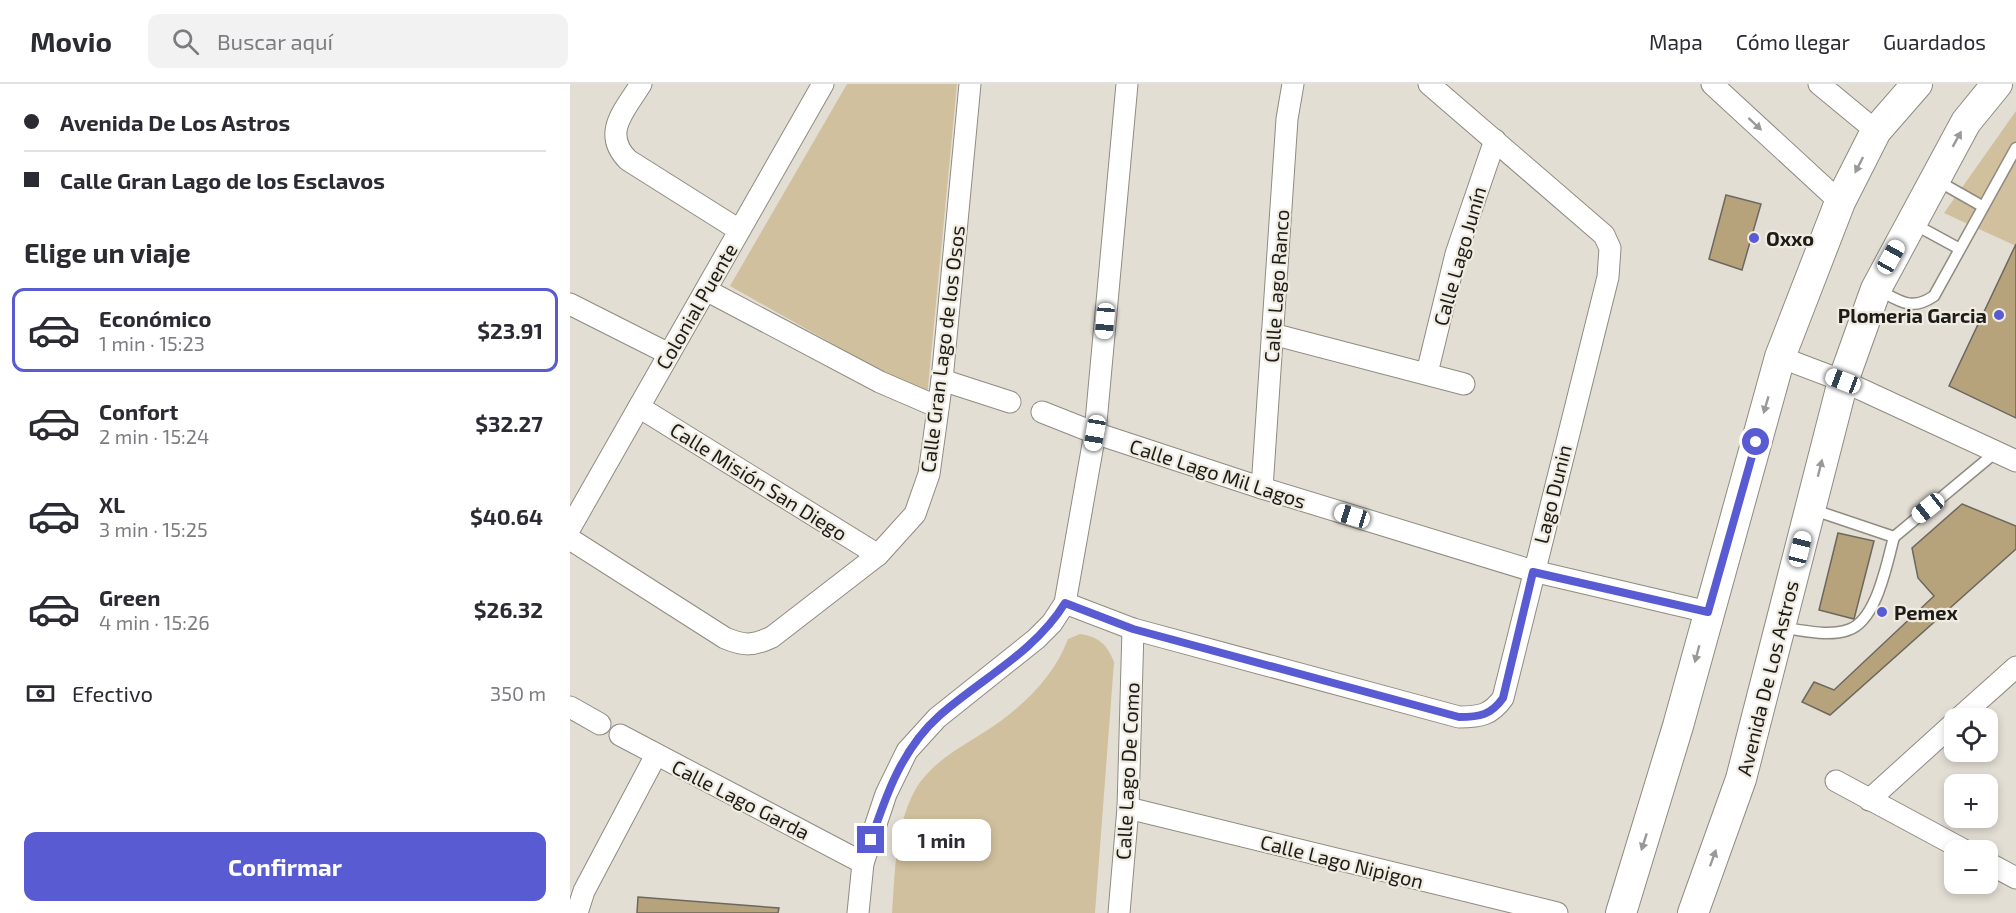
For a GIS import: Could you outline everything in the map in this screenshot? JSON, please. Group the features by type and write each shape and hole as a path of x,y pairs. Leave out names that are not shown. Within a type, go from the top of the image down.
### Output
{"main road":[{"path":"1621,913 1660,790 1780,357 1840,202 1876,131 1917,84"},
{"name":"Avenida De Los Astros","path":"1694,913 1741,779 1843,381 1876,289 1910,222 1966,122 1996,84"}],"street":[{"path":"641,84 618,123 614,136 617,149 628,160 739,230"},
{"name":"Colonial Puente","path":"570,528 823,84"},
{"name":"Calle Gran Lago de los Osos","path":"570,539 725,638 742,645 755,645 772,637 878,555 915,514 929,474 942,380 970,84"},
{"path":"858,913 863,862 886,794 908,751 937,718 1053,623 1065,603 1095,433 1127,84"},
{"name":"Calle Lago Ranco","path":"1262,488 1287,119 1293,84"},
{"path":"1429,84 1495,140"},
{"path":"1712,84 1840,202"},
{"path":"1819,84 1876,131"},
{"name":"Lago Dunin","path":"1133,629 1459,717 1480,717 1494,710 1503,698 1610,260 1610,248 1604,235 1495,140"},
{"name":"Calle Lago Junín","path":"1426,373 1456,254 1495,140"},
{"path":"706,290 880,382 938,407"},
{"path":"570,304 669,354"},
{"path":"1272,334 1464,384"},
{"path":"1780,357 1843,381 2016,461"},
{"path":"942,380 1010,402"},
{"name":"Calle Misión San Diego","path":"639,406 878,555"},
{"name":"Calle Lago Mil Lagos","path":"1042,412 1095,433 1262,488 1533,572 1708,612"},
{"path":"1065,603 1133,629"},
{"name":"Calle Lago De Como","path":"1119,913 1128,808 1133,629"},
{"path":"1970,708 2016,667"},
{"path":"570,708 600,724"},
{"path":"1869,800 1944,732"},
{"name":"Calle Lago Garda","path":"620,735 863,862"},
{"path":"577,913 584,891 656,755"},
{"path":"1836,781 1945,840"},
{"name":"Calle Lago Nipigon","path":"1128,808 1557,913"},
{"path":"1998,867 2014,874"}],"lane":[{"path":"1876,289 1904,303 1921,304 1934,296 1958,248 2016,148"},
{"path":"1934,179 1982,206"},
{"path":"1910,222 1958,248"},
{"path":"1779,628 1829,633 1849,630 1862,621 1876,597 1894,537 1996,452"},
{"path":"1810,509 1894,537"}],"shaded area":[{"path":"847,84 957,84 927,397 730,286"},
{"path":"2016,111 2016,246 1944,213"},
{"path":"1080,634 1102,642 1114,662 1095,913 892,913 895,868 902,824 912,796 920,783 940,761 1002,720 1022,703 1057,663 1068,639"}],"building":[{"path":"1726,195 1761,204 1742,270 1709,259"},
{"name":"Plomeria Garcia","path":"2016,244 2016,418 1949,386"},
{"path":"1962,504 2016,526 2016,549 1830,715 1802,702 1814,682 1834,690 1934,596 1918,578 1912,548"},
{"path":"1838,533 1874,541 1854,619 1819,610"},
{"path":"638,897 779,908 778,913 637,913"}],"place":[{"name":"Oxxo","path":"1754,238"},
{"name":"Plomeria Garcia","path":"1999,315"},
{"name":"Pemex","path":"1882,612"}],"route":[{"path":"871,840 886,794 908,751 937,718 1053,623 1065,603 1133,629 1459,717 1480,717 1494,710 1503,698 1533,572 1708,612 1756,442"}]}
